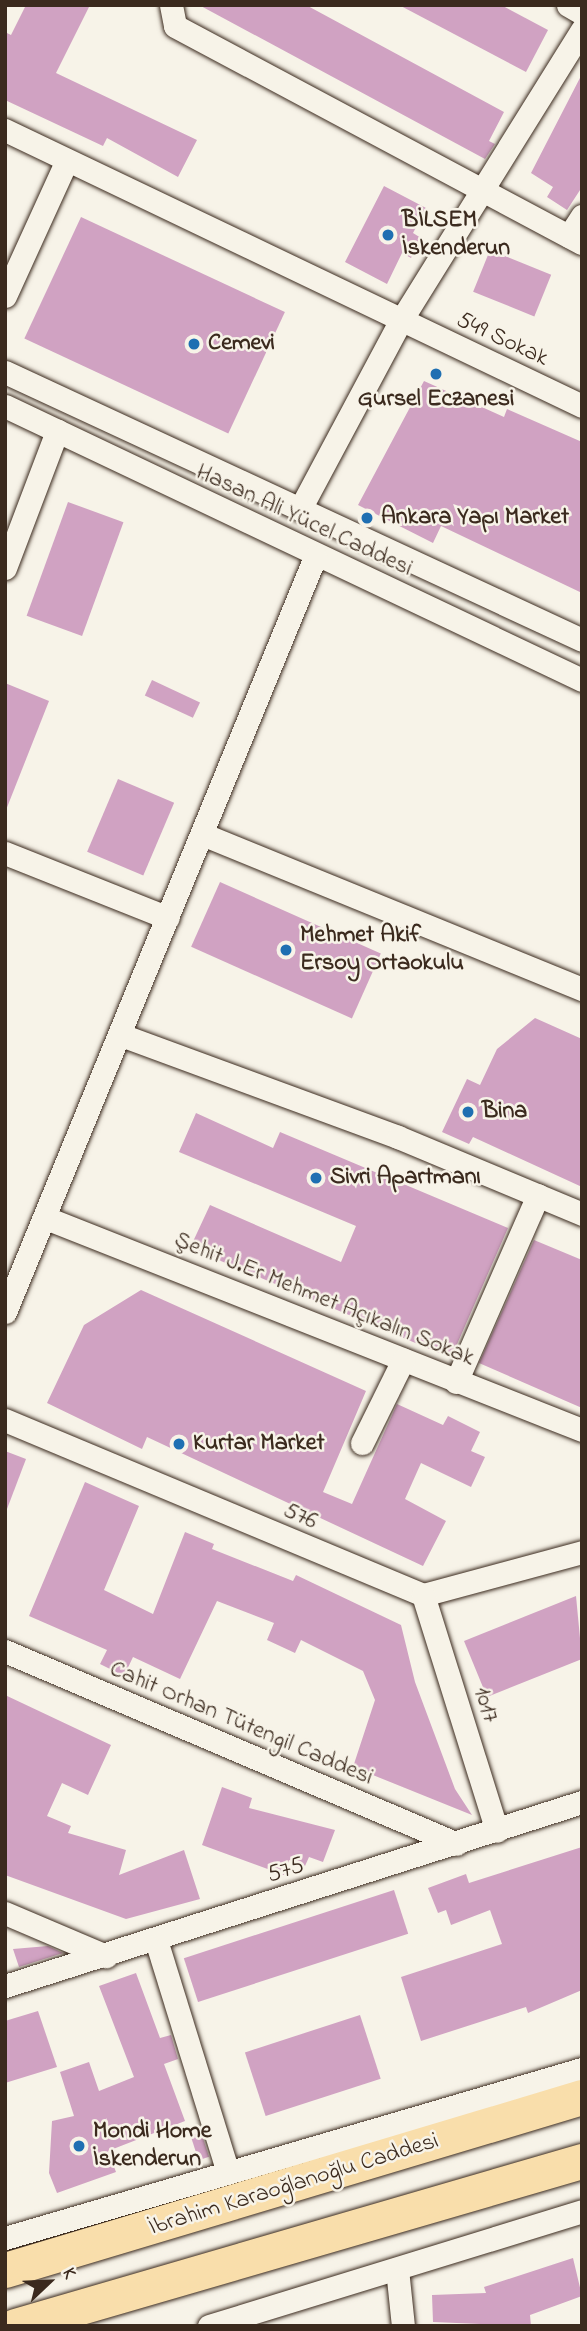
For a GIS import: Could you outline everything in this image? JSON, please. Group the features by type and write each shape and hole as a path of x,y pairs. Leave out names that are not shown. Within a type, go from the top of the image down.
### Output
{"highway":[{"name":"İbrahim Karaoğlanoğlu Caddesi","path":"5,2270 582,2097"},
{"path":"15,2326 582,2161"}],"street":[{"path":"171,5 175,26 486,189 576,240 582,216"},
{"path":"568,5 582,13"},
{"path":"300,509 400,322 486,189 582,30"},
{"name":"549 Sokak","path":"5,130 400,322 582,406"},
{"path":"5,296 68,160"},
{"path":"5,372 582,640"},
{"name":"Hasan Ali Yücel Caddesi","path":"5,406 315,558 582,680"},
{"path":"5,568 57,431"},
{"path":"5,1312 46,1218 315,558"},
{"path":"202,834 582,989"},
{"path":"5,853 168,918"},
{"path":"121,1035 582,1214"},
{"path":"456,1382 538,1195"},
{"name":"Şehit J.Er Mehmet Açıkalın Sokak","path":"46,1218 582,1430"},
{"path":"362,1443 402,1360"},
{"name":"576","path":"5,1420 423,1595"},
{"path":"423,1595 582,1552"},
{"name":"1017","path":"423,1595 497,1831"},
{"name":"Cahit Orhan Tütengil Caddesi","path":"5,1651 457,1844"},
{"name":"575","path":"5,1986 106,1956 582,1802"},
{"path":"5,1913 106,1956"},
{"path":"156,1940 229,2172"},
{"path":"5,2238 582,2069"},
{"path":"209,2326 582,2211"},
{"path":"397,2269 403,2326"}],"building":[{"path":"26,5 90,5 56,73 197,140 178,177 107,138 103,146 5,100 5,32 11,35"},
{"path":"199,5 306,5 504,112 489,141 495,144 485,159"},
{"path":"399,5 501,5 548,30 526,72"},
{"path":"582,74 582,187 567,210 547,197 553,187 531,173"},
{"name":"BİLSEM İskenderun","path":"384,186 426,208 413,233 421,238 411,258 402,253 387,284 345,262"},
{"path":"81,217 285,312 228,434 24,338"},
{"path":"490,250 551,275 534,316 473,292"},
{"path":"424,381 504,417 507,409 582,442 582,593 441,526 433,543 358,505"},
{"path":"68,502 123,522 82,636 27,616"},
{"path":"152,680 200,702 193,718 145,695"},
{"path":"5,683 49,701 6,810 5,810"},
{"path":"118,779 174,803 143,876 87,852"},
{"name":"Mehmet Akif Ersoy Ortaokulu","path":"220,882 381,954 352,1018 191,947"},
{"path":"535,1018 582,1039 582,1187 473,1137 469,1144 442,1132 467,1079 480,1085 497,1049"},
{"path":"196,1113 273,1148 280,1132 508,1228 451,1358 190,1248 210,1205 341,1262 356,1226 179,1152"},
{"path":"534,1240 582,1260 582,1408 479,1363"},
{"path":"141,1290 366,1391 323,1492 352,1504 397,1404 443,1425 448,1416 480,1432 471,1451 485,1457 471,1487 421,1463 405,1499 446,1521 423,1566 147,1437 142,1449 47,1403 84,1325"},
{"path":"5,1451 26,1459 7,1509 5,1509"},
{"path":"85,1482 139,1506 104,1590 153,1614 185,1532 214,1544 212,1549 293,1581 296,1575 401,1625 415,1682 455,1789 472,1815 353,1767 375,1700 363,1671 301,1640 295,1653 267,1640 274,1623 217,1601 180,1679 133,1657 124,1676 100,1664 107,1650 29,1616"},
{"path":"576,1596 582,1659 487,1697 464,1641"},
{"path":"5,1695 111,1745 88,1795 62,1783 47,1816 71,1826 68,1833 126,1850 119,1875 184,1850 200,1899 126,1919 5,1875"},
{"path":"222,1787 252,1798 249,1808 335,1830 323,1862 309,1857 305,1866 289,1860 284,1875 202,1845"},
{"path":"582,1847 582,1990 528,2013 526,2007 421,2041 401,1977 502,1944 490,1910 451,1925 446,1910 438,1913 428,1888 466,1874 469,1883"},
{"path":"394,1890 408,1934 198,2002 184,1958"},
{"path":"48,1946 63,1953 19,1967 13,1949"},
{"path":"136,1973 160,2038 171,2035 178,2059 164,2064 185,2121 108,2151 116,2172 57,2193 49,2173 52,2121 74,2116 60,2072 89,2062 99,2091 134,2077 99,1986"},
{"path":"38,2011 57,2067 5,2083 5,2021"},
{"path":"360,2015 381,2079 266,2116 245,2052"},
{"path":"201,2132 209,2157 199,2160 191,2135"},
{"path":"573,2258 582,2296 530,2315 531,2326 433,2322 432,2295 486,2293 484,2287"}],"place":[{"name":"BİLSEM İskenderun","path":"388,235"},
{"name":"Cemevi","path":"194,344"},
{"name":"Gursel Eczanesi","path":"436,374"},
{"name":"Ankara Yapı Market","path":"367,518"},
{"name":"Mehmet Akif Ersoy Ortaokulu","path":"286,950"},
{"name":"Bina","path":"468,1112"},
{"name":"Sivri Apartmanı","path":"316,1178"},
{"name":"Kurtar Market","path":"179,1444"},
{"name":"Mondi Home İskenderun","path":"79,2146"}]}
